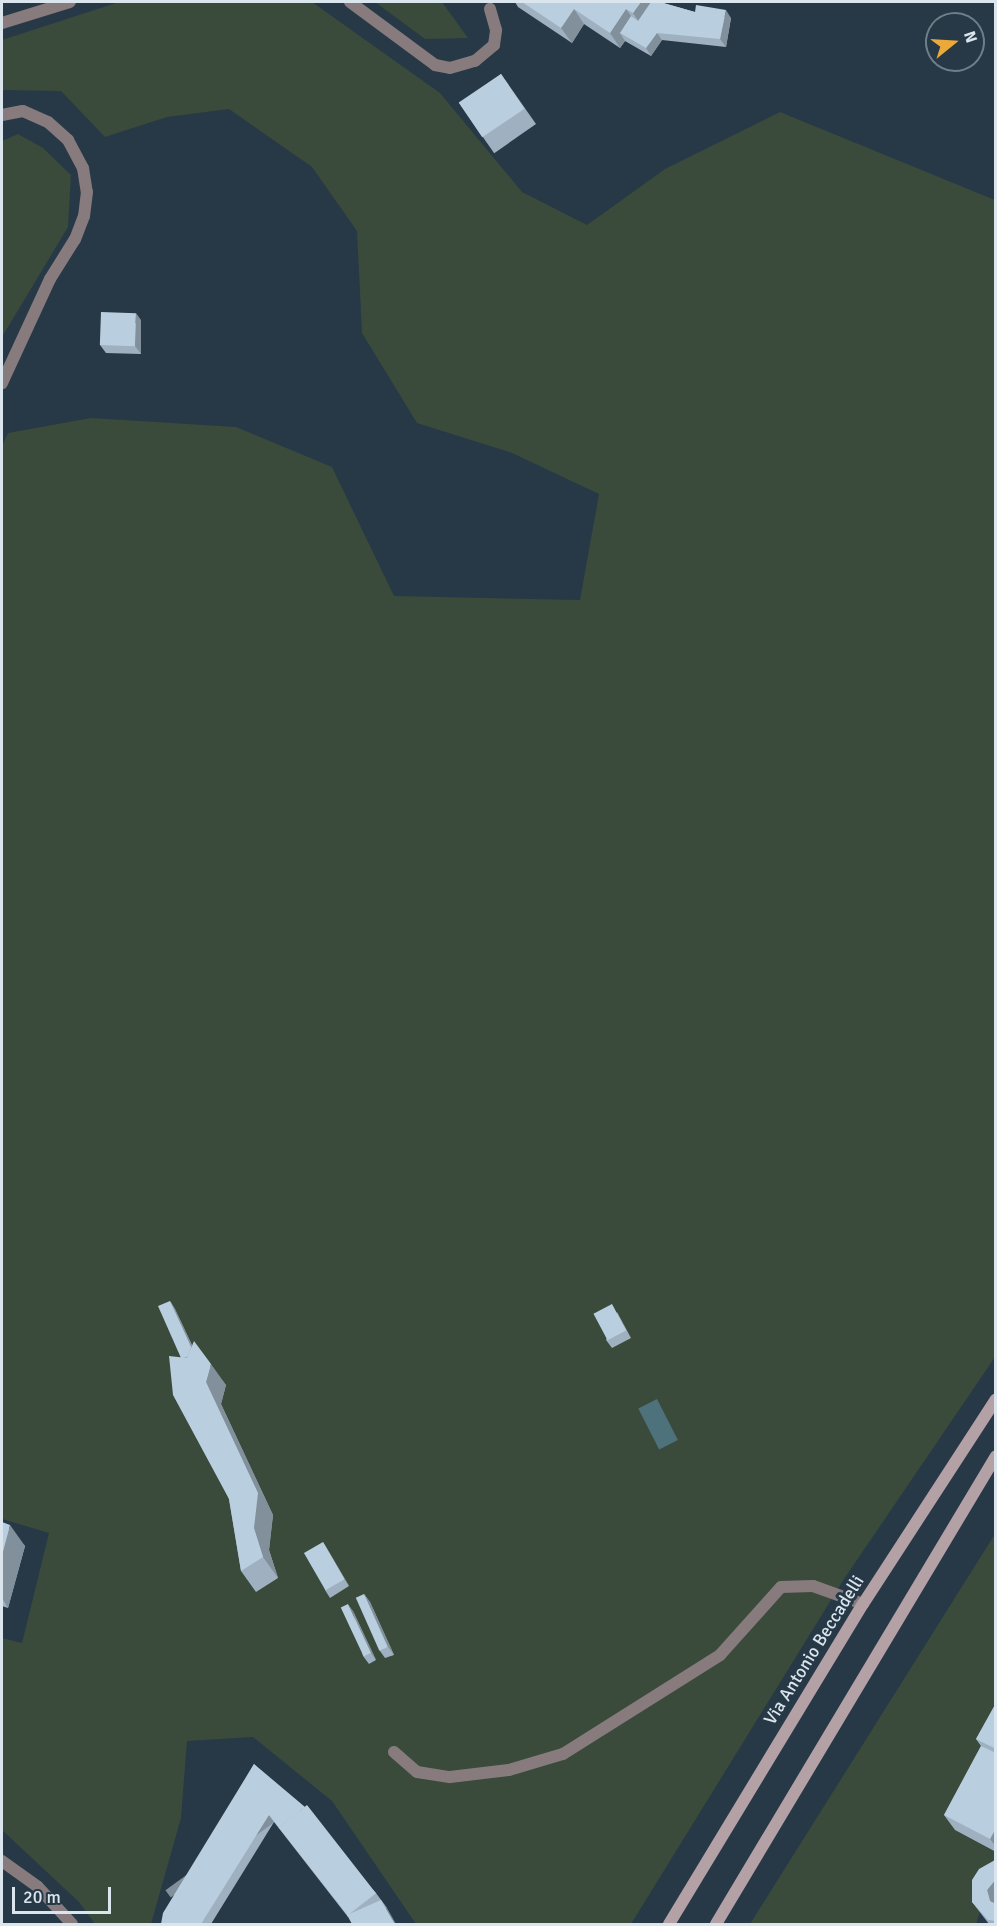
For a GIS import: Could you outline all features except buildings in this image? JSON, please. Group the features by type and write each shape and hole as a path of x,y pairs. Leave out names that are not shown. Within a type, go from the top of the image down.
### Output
{"main road":[{"name":"Via Antonio Beccadelli","path":"669,1924 863,1604 996,1399"},
{"path":"716,1924 996,1456"}],"lane":[{"path":"2,23 70,2"},
{"path":"350,2 435,65 450,68 475,61 494,45 496,30 490,9"},
{"path":"2,114 23,111 48,122 68,140 83,168 87,192 84,216 75,239 50,279 2,383"},
{"path":"394,1752 417,1772 450,1777 509,1770 563,1754 720,1655 781,1587 813,1586 863,1604"},
{"path":"2,1861 38,1887 72,1924"}],"shaded area":[{"path":"119,2 312,2 440,93 522,192 587,225 665,169 780,112 995,200 995,1357 844,1579 631,1924 416,1924 332,1801 253,1737 187,1741 181,1818 151,1924 95,1924 79,1902 2,1830 2,1638 22,1643 49,1533 2,1519 2,446 8,433 91,418 236,427 332,467 394,596 580,600 599,494 512,453 417,423 362,333 357,231 312,167 229,109 167,117 105,137 61,91 2,90 2,40","holes":["185,1378 226,1385 221,1404 273,1515 269,1549","353,1611 376,1660 369,1664"]},
{"path":"375,2 442,2 468,38 425,39"},
{"path":"18,134 43,148 71,175 68,227 2,337 2,141"},
{"path":"657,1399 678,1440 659,1450 638,1409"},
{"path":"995,1534 995,1753 955,1830 995,1852 995,1868 976,1924 750,1924"}]}
